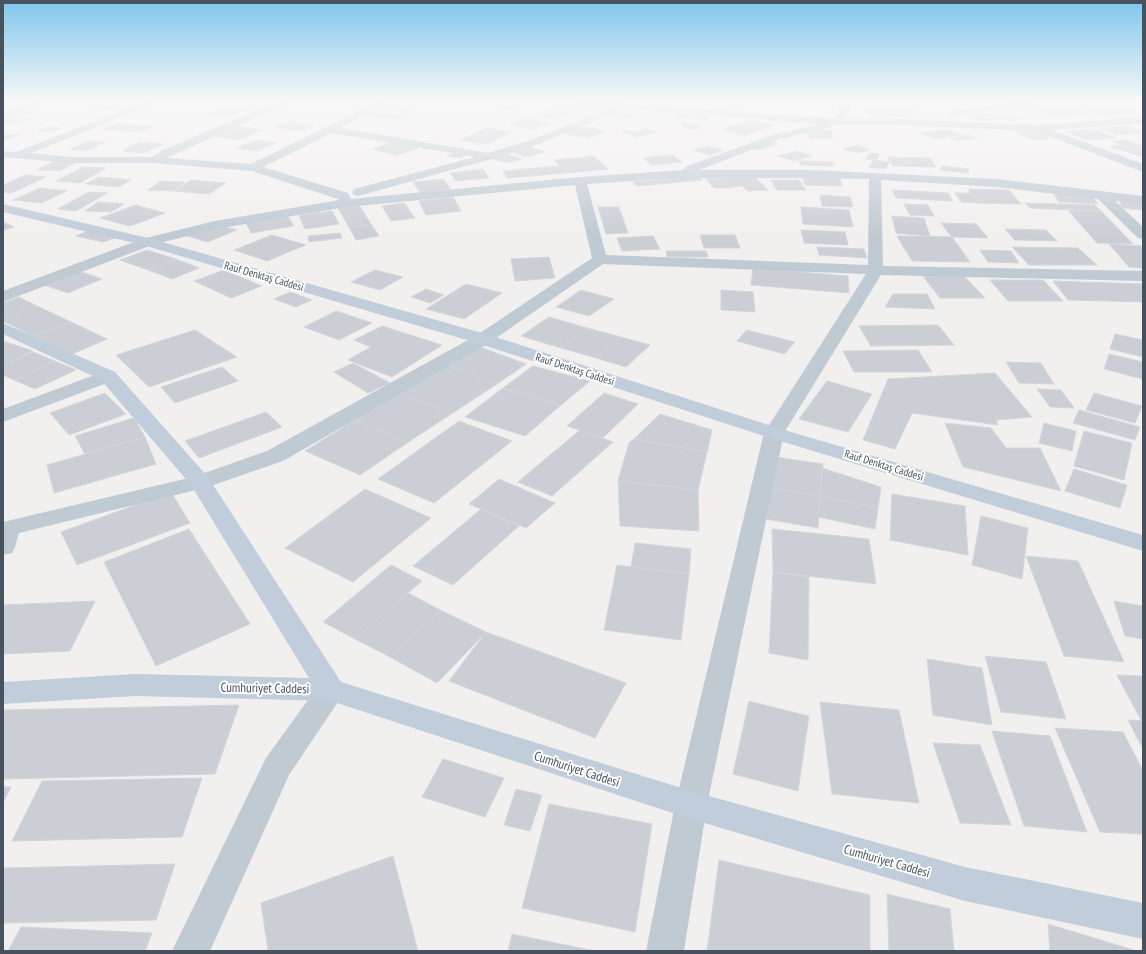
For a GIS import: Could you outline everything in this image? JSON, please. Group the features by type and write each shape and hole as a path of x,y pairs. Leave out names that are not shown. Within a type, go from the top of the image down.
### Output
{"street":[{"path":"16,155 38,147"},
{"path":"154,160 180,147"},
{"path":"253,168 295,147"},
{"path":"434,147 491,156"},
{"path":"3,154 89,161 154,160 253,168 345,200 521,147"},
{"path":"678,174 751,147"},
{"path":"1087,147 1143,168"},
{"path":"3,297 147,242 215,224 345,200 678,174 811,174 875,176 997,184 1143,200"},
{"path":"665,951 690,805 774,433 876,270 875,176"},
{"path":"580,181 600,259"},
{"path":"1102,195 1143,235"},
{"name":"Rauf Denktaş Caddesi","path":"3,208 147,242 483,340 774,433 1143,543"},
{"path":"3,547 9,528 200,482 275,456 483,340 600,259 876,270 1143,276"},
{"path":"6,332 108,376 200,482 331,690 277,767 191,951"},
{"path":"3,416 108,376"},
{"name":"Cumhuriyet Caddesi","path":"3,693 135,685 331,690 690,805 965,884 1143,921"}],"building":[{"path":"77,147 96,147 89,150 70,150"},
{"path":"131,147 158,147 144,153 122,151"},
{"path":"240,147 268,147 257,151 236,148"},
{"path":"379,147 421,147 398,155 372,149"},
{"path":"529,147 544,152 525,157 508,151"},
{"path":"710,147 724,150 709,155 693,150"},
{"path":"755,147 770,147 759,150 750,148"},
{"path":"852,147 861,147 871,150 857,153 843,149"},
{"path":"1112,147 1143,147 1143,157"},
{"path":"798,151 812,156 793,161 778,156"},
{"path":"454,153 467,155 460,158 447,156"},
{"path":"504,153 522,159 508,163 490,158"},
{"path":"870,153 880,154 876,160 866,159"},
{"path":"672,155 682,162 652,165 643,158"},
{"path":"594,156 608,169 566,173 554,160"},
{"path":"888,157 930,158 936,167 893,166"},
{"path":"873,160 890,162 885,169 869,167"},
{"path":"55,161 77,162 59,171 37,170"},
{"path":"799,161 832,162 834,166 801,165"},
{"path":"560,166 566,173 530,176 525,169"},
{"path":"942,166 969,169 968,173 940,170"},
{"path":"83,167 106,168 80,183 56,181"},
{"path":"483,169 489,178 456,181 450,173"},
{"path":"525,169 530,176 507,178 503,171"},
{"path":"25,175 46,177 11,193 3,192 3,185"},
{"path":"698,176 703,180 637,186 633,182"},
{"path":"754,176 768,190 747,191 742,186 731,187 732,188 714,188 706,179"},
{"path":"99,177 131,180 118,187 85,184"},
{"path":"803,177 840,178 842,186 805,185"},
{"path":"443,179 451,189 420,193 413,182"},
{"path":"191,180 226,183 209,194 173,191"},
{"path":"771,180 799,180 806,190 777,190"},
{"path":"161,181 185,182 173,191 148,190"},
{"path":"40,188 67,191 41,203 13,200"},
{"path":"968,189 1009,190 1021,204 978,203"},
{"path":"892,190 948,193 953,201 896,198"},
{"path":"89,192 107,193 76,211 58,209"},
{"path":"955,193 972,193 978,203 961,202"},
{"path":"1053,193 1090,195 1098,204 1059,202"},
{"path":"820,195 850,197 853,207 822,206"},
{"path":"453,197 461,211 426,215 419,201"},
{"path":"1119,201 1143,203 1143,210 1123,208"},
{"path":"98,202 124,204 111,212 85,211"},
{"path":"404,203 415,218 391,221 382,206"},
{"path":"1025,203 1095,205 1101,211 1030,208"},
{"path":"904,204 928,205 934,216 910,215"},
{"path":"136,205 165,213 130,226 100,218"},
{"path":"359,205 371,224 349,227 338,208"},
{"path":"598,207 619,207 628,233 606,234"},
{"path":"801,207 849,210 853,227 803,224"},
{"path":"1068,210 1101,211 1133,244 1097,243"},
{"path":"332,211 339,224 305,229 299,215"},
{"path":"287,215 294,226 251,233 245,221"},
{"path":"892,216 924,218 930,236 896,233"},
{"path":"3,222 14,227 3,230"},
{"path":"941,223 976,224 988,238 952,237"},
{"path":"371,224 379,236 356,240 349,227"},
{"path":"218,225 237,230 207,242 181,234"},
{"path":"1005,229 1046,230 1057,241 1015,240"},
{"path":"90,230 117,237 103,242 76,236"},
{"path":"801,230 845,232 848,245 804,243"},
{"path":"340,233 342,238 309,242 308,236"},
{"path":"272,235 306,245 267,261 234,250"},
{"path":"700,235 735,235 740,248 704,248"},
{"path":"653,236 660,249 622,251 617,238"},
{"path":"897,236 952,237 970,262 912,261"},
{"path":"1109,244 1141,246 1143,248 1143,268 1129,267"},
{"path":"817,247 864,249 867,258 819,255"},
{"path":"1012,247 1078,248 1097,265 1029,265"},
{"path":"147,250 176,259 148,270 120,260"},
{"path":"980,250 1011,251 1019,263 988,262"},
{"path":"666,251 706,251 708,257 667,257"},
{"path":"549,257 555,278 515,281 511,259"},
{"path":"176,259 199,268 172,279 148,270"},
{"path":"753,268 848,276 849,293 751,285"},
{"path":"76,270 102,279 68,293 41,284"},
{"path":"224,270 262,286 231,298 194,281"},
{"path":"375,270 403,277 380,290 351,282"},
{"path":"923,276 964,276 985,298 940,298"},
{"path":"990,280 1043,280 1063,301 1008,301"},
{"path":"1053,281 1143,284 1143,302 1068,300"},
{"path":"466,284 502,293 464,319 426,309"},
{"path":"426,289 444,295 430,303 411,297"},
{"path":"581,290 614,299 589,316 556,307"},
{"path":"721,290 753,292 755,312 721,310"},
{"path":"290,292 312,300 296,307 274,299"},
{"path":"893,294 927,294 935,309 885,307"},
{"path":"19,297 37,306 3,318 3,303"},
{"path":"37,306 71,322 33,336 3,321 3,318"},
{"path":"336,311 372,323 339,340 304,327"},
{"path":"549,317 587,328 561,348 521,336"},
{"path":"71,322 107,339 70,355 33,336"},
{"path":"938,325 954,345 871,346 859,326"},
{"path":"382,326 442,345 392,377 348,360 371,347 354,340"},
{"path":"587,328 621,337 596,358 561,348"},
{"path":"195,330 237,357 149,387 116,355"},
{"path":"747,330 795,342 784,354 737,341"},
{"path":"1115,334 1143,340 1143,357 1110,349"},
{"path":"621,337 650,345 626,367 596,358"},
{"path":"3,341 33,351 3,365"},
{"path":"477,346 526,364 497,384 446,365"},
{"path":"918,350 932,372 854,372 843,351"},
{"path":"33,352 55,361 14,380 3,375 3,365"},
{"path":"1109,354 1143,362 1143,379 1104,369"},
{"path":"55,361 76,370 35,389 14,380"},
{"path":"1006,362 1041,363 1054,384 1019,383"},
{"path":"353,363 390,383 368,393 334,372"},
{"path":"446,365 497,384 451,414 400,393"},
{"path":"533,366 590,381 560,406 503,388"},
{"path":"222,367 238,381 175,403 161,387"},
{"path":"995,373 1032,417 996,420 998,425 912,413 895,449 863,440 888,379"},
{"path":"827,381 872,394 848,432 799,419"},
{"path":"503,388 560,406 525,436 465,417"},
{"path":"1037,389 1061,390 1074,408 1050,407"},
{"path":"105,393 126,414 69,435 50,413"},
{"path":"400,393 451,414 407,443 355,420"},
{"path":"604,393 638,404 603,438 567,426"},
{"path":"1094,393 1142,406 1135,423 1086,410"},
{"path":"1079,410 1140,427 1135,440 1073,423"},
{"path":"266,412 282,427 199,458 185,441"},
{"path":"660,414 712,430 707,452 634,439"},
{"path":"134,418 145,437 85,454 75,436"},
{"path":"355,420 407,443 360,475 305,451"},
{"path":"459,421 512,441 434,503 378,479"},
{"path":"945,423 991,428 1006,448 1040,448 1061,491 963,467"},
{"path":"1044,423 1076,431 1072,451 1039,443"},
{"path":"580,430 613,442 552,496 518,482"},
{"path":"1084,431 1132,443 1124,480 1074,466"},
{"path":"145,437 156,464 54,493 47,465"},
{"path":"634,439 707,452 698,490 618,481 629,443"},
{"path":"776,457 823,464 820,496 771,488"},
{"path":"822,468 881,487 878,508 820,496"},
{"path":"1074,469 1127,485 1120,508 1065,491"},
{"path":"499,479 555,503 526,528 469,504"},
{"path":"618,481 698,490 699,531 620,526"},
{"path":"771,488 820,496 818,528 766,519"},
{"path":"365,489 431,518 353,582 285,548"},
{"path":"171,492 190,523 77,565 61,532"},
{"path":"892,494 965,506 968,555 890,540"},
{"path":"820,496 878,508 875,529 818,517"},
{"path":"481,509 519,526 453,585 413,566"},
{"path":"981,516 1028,528 1022,579 972,565"},
{"path":"189,529 250,624 156,666 104,562"},
{"path":"772,529 869,539 876,584 773,572"},
{"path":"635,543 691,549 689,574 631,567"},
{"path":"1026,556 1078,561 1124,662 1064,656"},
{"path":"391,565 422,581 355,639 323,622"},
{"path":"617,565 689,574 681,640 604,630"},
{"path":"773,572 809,577 808,660 769,653"},
{"path":"408,593 440,610 390,657 355,639"},
{"path":"95,601 70,651 3,654 3,605"},
{"path":"1114,601 1143,606 1143,639 1125,636"},
{"path":"440,610 486,632 437,683 390,657"},
{"path":"486,632 626,683 595,738 449,681"},
{"path":"985,656 1046,662 1066,719 1001,712"},
{"path":"927,659 982,668 992,725 933,715"},
{"path":"1117,675 1143,676 1143,721 1141,720"},
{"path":"749,701 809,716 798,791 733,774"},
{"path":"820,702 899,710 919,803 832,794"},
{"path":"239,705 215,774 3,779 3,710"},
{"path":"1128,720 1143,721 1143,749"},
{"path":"1055,728 1123,732 1143,771 1143,834 1100,832"},
{"path":"992,731 1050,736 1087,832 1024,826"},
{"path":"933,743 980,745 1011,825 960,823"},
{"path":"443,759 504,778 485,817 422,797"},
{"path":"202,778 182,837 12,841 42,781"},
{"path":"3,787 11,787 3,803"},
{"path":"516,789 542,795 530,831 504,825"},
{"path":"549,804 652,824 635,932 522,908"},
{"path":"393,856 418,951 268,951 261,903"},
{"path":"719,860 870,895 870,951 707,951"},
{"path":"175,864 156,920 3,923 3,868"},
{"path":"887,894 950,909 954,951 889,951"},
{"path":"1048,924 1137,951 1050,951"},
{"path":"21,927 152,933 145,951 8,951"},
{"path":"512,934 595,951 508,951"}]}
